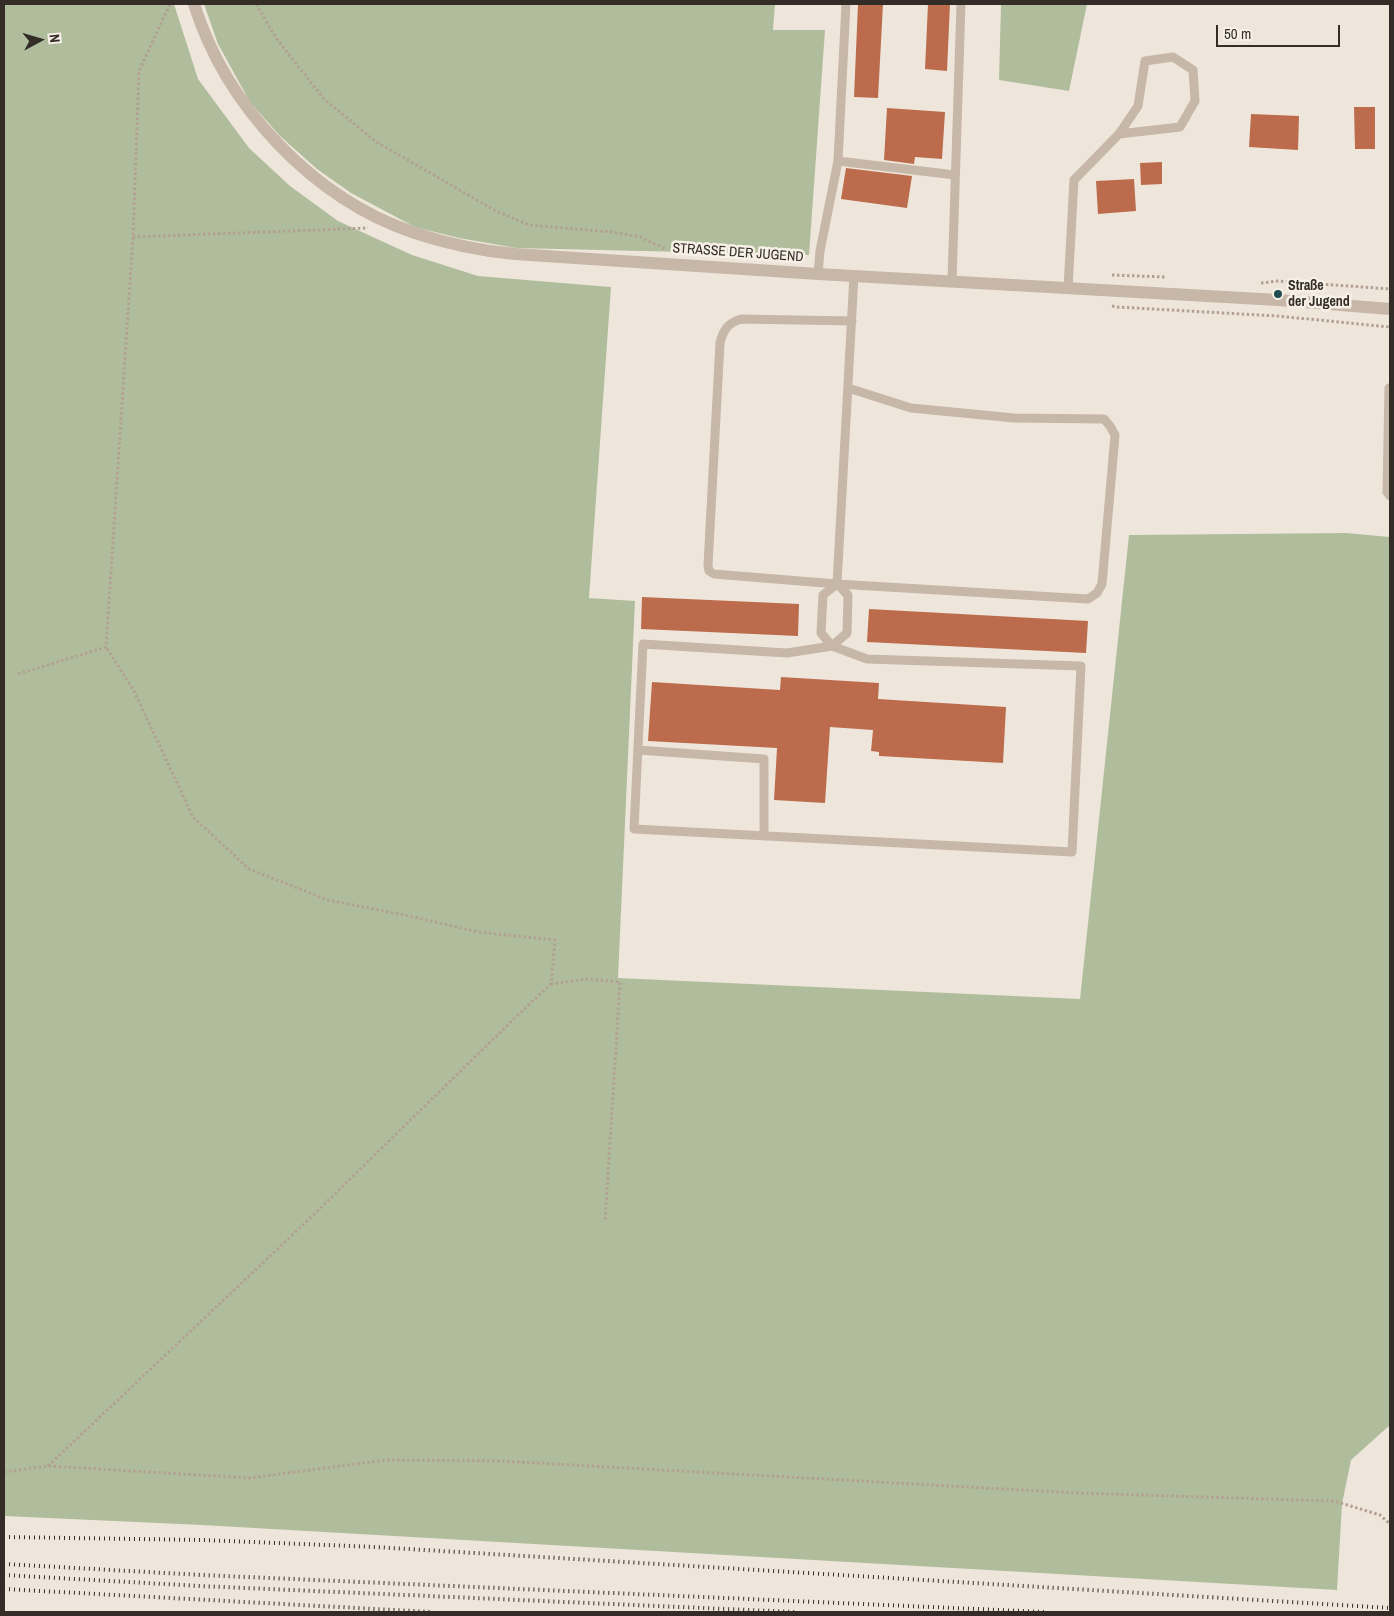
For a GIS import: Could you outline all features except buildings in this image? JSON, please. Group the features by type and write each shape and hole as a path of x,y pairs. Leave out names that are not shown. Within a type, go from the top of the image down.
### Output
{"street":[{"name":"STRASSE DER JUGEND","path":"194,4 201,26 219,64 246,107 274,140 303,168 351,203 390,224 453,244 486,251 818,274 952,280 1278,300 1390,309"}],"lane":[{"path":"818,274 820,251 838,161 846,4"},
{"path":"952,280 961,4"},
{"path":"1068,288 1074,180 1118,134 1138,106 1145,61 1173,57 1193,70 1195,101 1180,127 1118,134"},
{"path":"838,161 955,175"},
{"path":"832,646 847,633 848,595 837,584 854,275"},
{"path":"848,388 911,408 1014,418 1104,419 1115,435 1102,584 1097,593 1088,599 837,584 714,574 709,571 714,425 722,333 732,322 752,318 852,321"},
{"path":"1389,388 1387,492 1390,496"},
{"path":"832,646 821,633 823,595 837,584"},
{"path":"643,644 787,653 832,646 867,659 1081,666 1072,852 634,829 643,644"},
{"path":"638,750 764,760 764,836"}],"path":[{"path":"170,4 139,71 133,237 106,647 134,691 193,818 249,869 328,900 478,932 555,940 551,984"},
{"path":"256,4 276,38 324,99 375,141 496,211 529,225 612,232 640,237 672,252"},
{"path":"133,237 371,228 363,223"},
{"path":"1104,303 1117,308 1277,316 1390,327"},
{"path":"18,674 106,647"},
{"path":"48,1466 298,1229 551,984 587,979 620,982 604,1222"},
{"path":"4,1472 48,1466 250,1478 386,1460 500,1461 1076,1493 1334,1501 1380,1515 1390,1524"}],"green space":[{"path":"4,4 174,4 198,79 249,148 290,186 338,221 412,255 478,276 611,287 589,598 635,601 618,978 1080,999 1129,535 1346,533 1390,537 1390,1425 1351,1460 1342,1504 1337,1590 202,1525 4,1516"},
{"path":"204,4 775,4 773,30 825,30 809,255 516,248 459,238 415,227 351,193 317,169 280,136 250,102 218,44"},
{"path":"1001,4 1087,4 1069,91 999,80"}],"railway":[{"path":"4,1537 203,1540 375,1547 1390,1608"},
{"path":"4,1564 201,1575 1045,1612"},
{"path":"4,1575 200,1586 795,1612"},
{"path":"4,1589 431,1612"}],"place":[{"name":"Straße der Jugend","path":"1278,294"}]}
